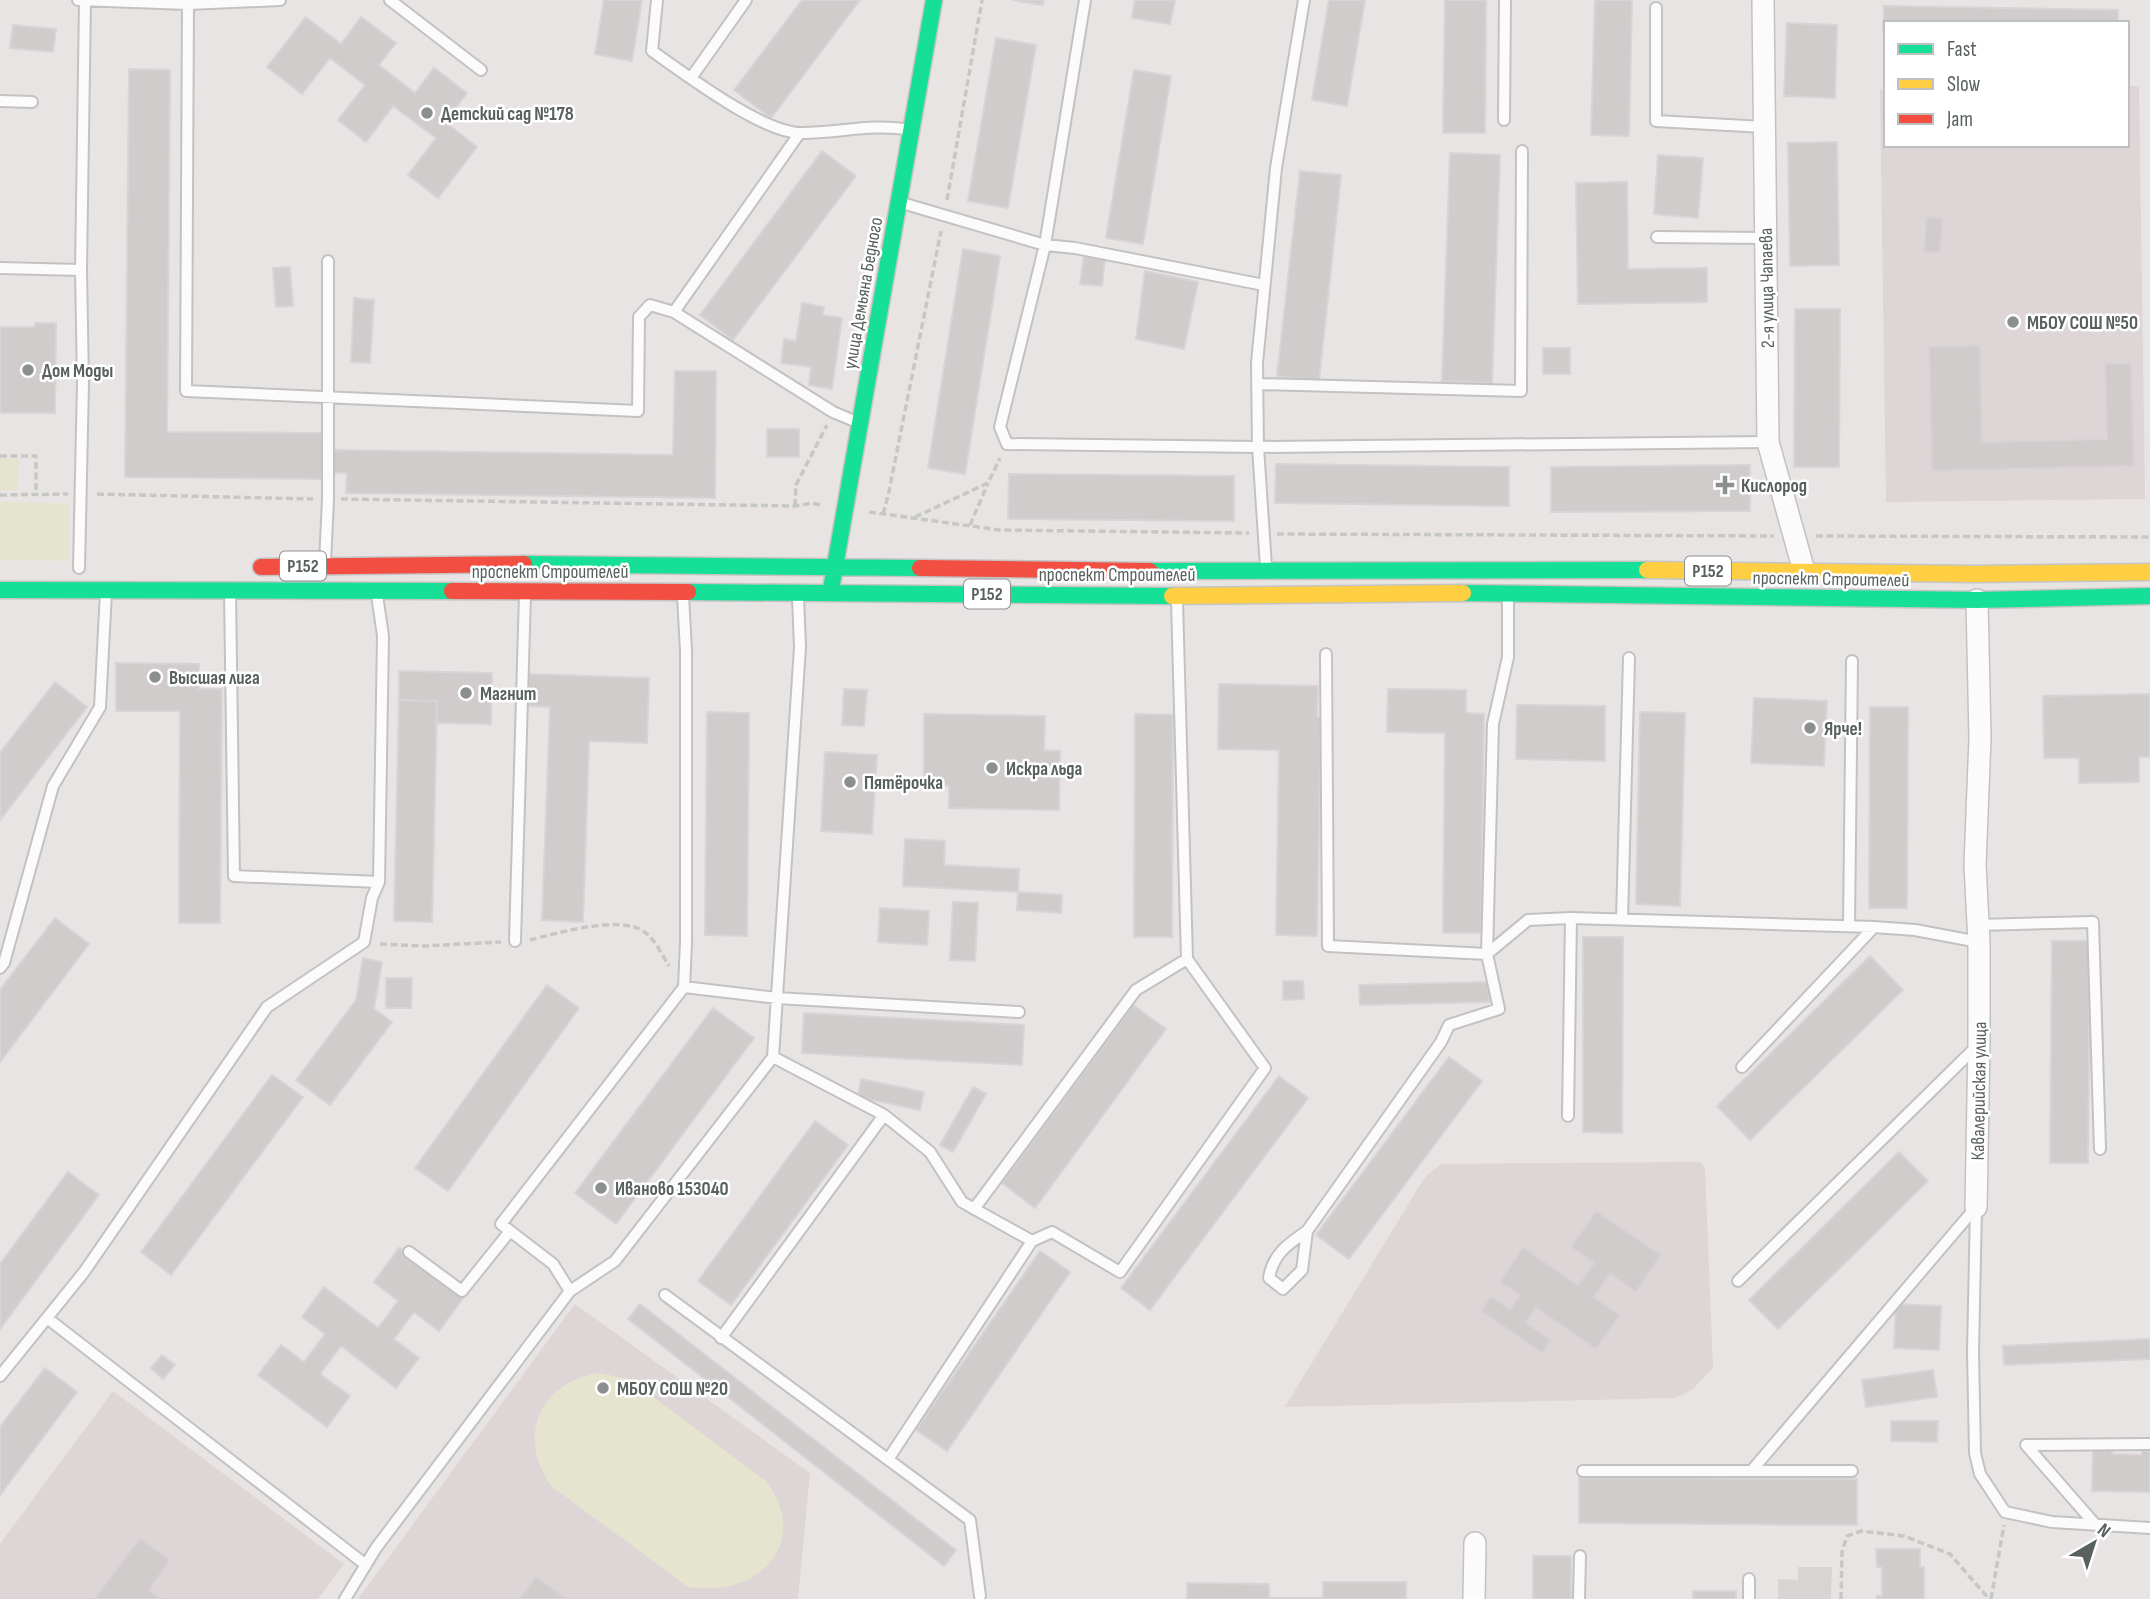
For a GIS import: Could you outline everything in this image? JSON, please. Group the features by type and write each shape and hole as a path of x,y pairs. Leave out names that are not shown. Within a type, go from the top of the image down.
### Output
{"main road":[{"name":"улица Демьяна Бедного","path":"830,593 934,0"},
{"name":"проспект Строителей","path":"242,568 527,564 1975,574 2150,572"},
{"path":"323,589 325,566"},
{"path":"376,590 378,566"},
{"path":"72,568 97,569"},
{"path":"1804,572 1804,599"},
{"name":"Кавалерийская улица","path":"1975,574 1977,600"},
{"name":"проспект Строителей","path":"0,590 323,589 1177,596 1508,593 1977,600 2150,596"}],"street":[{"name":"2-я улица Чапаева","path":"1763,0 1768,442 1804,572"},
{"name":"Кавалерийская улица","path":"1976,1207 1979,1044 1975,865 1980,738 1977,600"},
{"path":"1474,1599 1475,1543"}],"lane":[{"path":"72,568 82,494 81,1 188,4 280,0"},
{"path":"390,0 481,70"},
{"path":"657,0 652,51 765,124 799,134 890,126 912,130"},
{"path":"691,78 746,0"},
{"path":"1085,0 1045,245 1000,427 1007,444 1258,447 1768,442"},
{"path":"1266,570 1258,447 1257,363 1276,168 1304,0"},
{"path":"1504,120 1505,0"},
{"path":"188,4 186,391 638,411 639,317 650,305 674,312 833,412 861,423"},
{"path":"1656,8 1656,121 1764,127"},
{"path":"0,101 32,102"},
{"path":"674,312 799,134"},
{"path":"1257,384 1521,391 1522,151"},
{"path":"899,202 1045,245 1075,248 1264,285"},
{"path":"1657,237 1766,238"},
{"path":"325,566 328,499 328,261"},
{"path":"0,268 81,270"},
{"path":"0,968 4,963 53,786 100,707 106,589"},
{"path":"230,589 234,877 379,882"},
{"path":"0,1376 84,1272 267,1007 363,942 372,898 379,882 383,636 376,590"},
{"path":"515,941 525,592"},
{"path":"570,1291 553,1265 501,1224 684,987 686,679 682,593"},
{"path":"1307,1231 1302,1270 1283,1289 1269,1278 1272,1263 1289,1243 1307,1231 1441,1042 1450,1025 1499,1009 1487,954 1493,724 1508,657 1508,593"},
{"path":"345,1599 366,1565 570,1291 615,1261 773,1057 800,647 798,594"},
{"path":"889,1458 1032,1241 1052,1232 1120,1272 1265,1068 1187,959 1177,596"},
{"path":"1326,654 1328,946 1487,954 1528,919 1849,926 1978,934 2093,922 2100,1149"},
{"path":"1622,919 1629,659"},
{"path":"1849,926 1852,661"},
{"path":"1568,1116 1571,918"},
{"path":"1742,1067 1874,927"},
{"path":"974,1209 1136,990 1187,959"},
{"path":"684,987 777,998 1019,1012"},
{"path":"1738,1281 1979,1044"},
{"path":"773,1057 884,1115 930,1152 962,1202 1032,1241"},
{"path":"721,1338 884,1115"},
{"path":"1753,1469 1976,1207"},
{"name":"Кавалерийская улица","path":"1976,1207 1973,1352 1975,1453 1980,1474 2004,1512"},
{"path":"409,1252 462,1291 510,1231"},
{"path":"665,1295 970,1520 980,1596"},
{"path":"47,1318 366,1565"},
{"path":"2094,1523 2026,1445 2150,1444"},
{"path":"1583,1471 1852,1471"},
{"path":"2004,1512 2052,1522 2150,1528"},
{"path":"1579,1599 1580,1556"},
{"path":"1749,1579 1749,1599"}],"path":[{"path":"883,513 944,216 982,0"},
{"path":"970,525 1007,444"},
{"path":"0,456 36,456 36,496"},
{"path":"913,517 988,483"},
{"path":"0,495 82,494 795,506 812,503 1000,530 1264,534 2150,537"},
{"path":"363,942 424,946 528,941 579,928 629,924 646,932 684,987"},
{"path":"1990,1599 2004,1534 2004,1512"},
{"path":"1841,1599 1842,1552 1847,1536 1861,1531 1904,1536 1950,1554 1990,1599"}],"shaded area":[{"name":"МБОУ СОШ №50","path":"2129,86 2139,86 2145,499 1886,502 1880,89 1884,89 1884,147 2129,147"},
{"path":"1700,1162 1705,1168 1713,1368 1692,1390 1675,1398 1285,1407 1420,1185 1428,1174 1442,1164"},
{"name":"МБОУ СОШ №20","path":"575,1304 810,1473 798,1599 358,1599"},
{"path":"113,1391 344,1564 318,1599 0,1599 0,1544"},
{"path":"1798,1567 1832,1567 1831,1599 1778,1599 1778,1579 1798,1580"}],"green space":[{"path":"0,459 19,459 17,491 0,490"},
{"path":"0,502 70,503 70,561 0,560"},
{"path":"599,1373 629,1379 766,1481 779,1503 783,1525 781,1544 771,1561 756,1575 737,1584 714,1588 688,1587 551,1486 535,1449 535,1431 540,1414 562,1387 579,1378"}],"building":[{"path":"604,0 642,0 632,61 595,54"},
{"path":"802,0 860,0 771,118 734,90"},
{"path":"1012,0 1044,0 1043,5"},
{"path":"1135,0 1175,0 1170,24 1132,18"},
{"path":"1329,0 1365,0 1347,106 1312,100"},
{"path":"1445,0 1486,0 1485,133 1443,133"},
{"path":"1595,0 1632,0 1629,136 1591,135"},
{"path":"1884,6 2118,10 2118,21 1884,21 1883,32"},
{"name":"Детский сад №178","path":"306,17 341,44 361,17 396,43 379,65 415,93 434,68 467,93 445,122 477,147 438,198 408,175 436,138 393,106 366,142 338,120 365,85 330,58 302,94 267,67"},
{"path":"1787,23 1837,25 1835,98 1784,96"},
{"path":"13,25 56,29 53,52 10,48"},
{"path":"996,38 1036,45 1008,208 968,201"},
{"path":"129,69 170,70 167,432 327,433 327,479 125,477"},
{"path":"1134,70 1171,76 1143,244 1106,238"},
{"path":"1837,142 1839,265 1790,266 1788,143"},
{"path":"822,151 856,176 733,340 700,315"},
{"path":"1450,153 1500,155 1492,383 1442,381"},
{"path":"1658,155 1703,158 1698,218 1654,214"},
{"path":"1300,171 1341,175 1319,381 1277,376"},
{"path":"1627,182 1628,269 1707,268 1707,302 1578,304 1576,183"},
{"path":"1926,217 1943,218 1940,253 1924,252"},
{"path":"963,249 1000,256 965,474 928,468"},
{"path":"1084,256 1105,259 1102,286 1080,284"},
{"path":"290,267 293,306 276,307 273,268"},
{"path":"1145,271 1198,282 1184,349 1136,339"},
{"path":"354,298 374,300 370,363 351,362"},
{"path":"802,303 824,307 823,315 842,318 832,389 809,385 811,367 781,363 784,339 796,341"},
{"path":"1795,309 1840,309 1839,467 1794,467"},
{"name":"Дом Моды","path":"35,323 56,323 55,413 0,413 0,327 35,327"},
{"path":"1980,345 1982,442 2107,439 2105,363 2131,363 2134,466 1932,471 1929,347"},
{"path":"1543,348 1570,348 1570,374 1543,374"},
{"path":"675,371 716,371 715,498 346,493 347,473 333,473 333,450 673,455"},
{"path":"767,429 799,429 799,457 767,457"},
{"path":"1276,464 1509,467 1509,506 1275,503"},
{"path":"1750,465 1750,511 1551,512 1551,467"},
{"path":"1009,474 1234,476 1234,521 1008,519"},
{"path":"116,663 199,664 199,689 222,689 220,923 179,923 180,711 116,711"},
{"path":"399,671 492,673 491,724 436,723 437,701 399,700"},
{"path":"529,674 649,678 647,743 589,741 583,922 542,920 550,707 528,706"},
{"path":"55,682 87,707 0,820 0,753"},
{"path":"1219,684 1318,686 1317,717 1321,717 1317,936 1276,935 1279,750 1218,749"},
{"path":"844,689 867,690 864,726 842,725"},
{"path":"1388,689 1466,690 1466,713 1484,714 1481,933 1443,933 1445,733 1387,732"},
{"path":"2150,694 2150,757 2139,757 2139,782 2079,783 2079,758 2044,758 2043,696"},
{"path":"1754,698 1827,701 1824,766 1751,763"},
{"path":"399,700 437,701 432,922 394,921"},
{"path":"1517,705 1605,706 1605,761 1516,759"},
{"path":"1870,707 1908,707 1907,908 1869,908"},
{"path":"707,712 749,713 747,936 705,935"},
{"path":"1640,712 1685,713 1680,906 1636,904"},
{"name":"Искра льда","path":"924,714 1045,716 1044,750 1060,751 1059,810 949,808 949,786 924,786"},
{"path":"1135,714 1173,715 1172,937 1134,937"},
{"path":"825,752 877,755 872,834 821,831"},
{"path":"905,839 945,841 944,865 1019,869 1018,892 903,886"},
{"path":"1018,892 1062,895 1061,913 1017,910"},
{"path":"953,902 978,903 975,961 950,960"},
{"path":"880,908 929,911 927,945 878,942"},
{"path":"55,918 89,944 0,1062 0,990"},
{"path":"1583,937 1623,937 1622,1133 1583,1132"},
{"path":"2052,941 2090,941 2088,1163 2050,1163"},
{"path":"1870,956 1903,990 1750,1140 1717,1106"},
{"path":"363,958 382,962 374,1009 392,1022 330,1105 296,1080 356,1000"},
{"path":"386,978 412,978 411,1008 386,1008"},
{"path":"1283,981 1303,981 1304,999 1283,1000"},
{"path":"1488,982 1489,1002 1360,1005 1359,985"},
{"path":"547,985 579,1008 448,1191 415,1168"},
{"path":"1133,1005 1166,1029 1035,1208 1002,1183"},
{"path":"713,1008 754,1038 616,1224 575,1193"},
{"path":"804,1013 1024,1025 1022,1065 802,1053"},
{"path":"1449,1057 1482,1081 1349,1259 1316,1235"},
{"path":"272,1075 303,1097 171,1275 141,1252"},
{"path":"1279,1076 1308,1098 1150,1310 1121,1288"},
{"path":"861,1079 924,1092 920,1110 858,1097"},
{"path":"973,1087 986,1094 953,1152 940,1145"},
{"path":"815,1121 848,1145 731,1305 698,1281"},
{"path":"1899,1152 1928,1181 1778,1329 1749,1300"},
{"path":"68,1172 99,1195 0,1329 0,1264"},
{"path":"1596,1211 1661,1255 1636,1292 1610,1274 1594,1297 1620,1315 1596,1349 1536,1308 1526,1323 1551,1340 1542,1353 1481,1311 1491,1296 1510,1309 1520,1295 1500,1282 1523,1247 1578,1285 1594,1263 1571,1247"},
{"path":"399,1248 464,1297 439,1331 414,1312 394,1339 419,1358 396,1388 341,1346 320,1374 350,1396 327,1427 258,1375 281,1345 304,1362 325,1334 302,1317 324,1287 378,1328 398,1301 374,1282"},
{"path":"1040,1251 1070,1272 947,1451 916,1430"},
{"path":"640,1304 956,1550 944,1566 628,1319"},
{"path":"1896,1304 1941,1306 1939,1350 1894,1348"},
{"path":"2150,1339 2150,1359 2004,1365 2003,1346"},
{"path":"162,1355 175,1365 163,1379 151,1368"},
{"path":"45,1368 77,1392 0,1495 0,1427"},
{"path":"1933,1370 1937,1397 1866,1407 1862,1380"},
{"path":"1891,1421 1938,1421 1937,1442 1891,1441"},
{"path":"2093,1449 2112,1450 2112,1454 2142,1455 2142,1450 2150,1451 2150,1492 2092,1491"},
{"path":"1579,1478 1857,1479 1857,1525 1579,1523"},
{"path":"140,1538 170,1560 149,1590 162,1599 94,1599"},
{"path":"1876,1549 1920,1549 1920,1567 1924,1567 1924,1599 1877,1599 1877,1596 1882,1596 1882,1567 1877,1567"},
{"path":"1533,1556 1571,1556 1571,1599 1533,1599"},
{"path":"536,1576 567,1599 519,1599"},
{"path":"1323,1582 1406,1582 1406,1599 1187,1599 1187,1583 1269,1584 1269,1598 1323,1598"},
{"path":"1693,1591 1736,1591 1736,1599 1693,1599"}],"traffic: fast":[{"path":"831,589 934,0"},
{"path":"524,564 920,568"},
{"path":"1150,571 1647,570"},
{"path":"0,590 452,591"},
{"path":"688,592 1172,596"},
{"path":"1463,593 1977,600 2150,596"}],"traffic: slow":[{"path":"1647,570 1975,574 2150,572"},
{"path":"1172,596 1463,593"}],"traffic: jam":[{"path":"261,567 524,564"},
{"path":"920,568 1150,571"},
{"path":"452,591 688,592"}],"place":[{"name":"Детский сад №178","path":"427,113"},
{"name":"МБОУ СОШ №50","path":"2013,322"},
{"name":"Дом Моды","path":"28,370"},
{"name":"Кислород","path":"1725,485"},
{"name":"Высшая лига","path":"155,677"},
{"name":"Магнит","path":"466,693"},
{"name":"Ярче!","path":"1810,728"},
{"name":"Искра льда","path":"992,768"},
{"name":"Пятёрочка","path":"850,782"},
{"name":"Иваново 153040","path":"601,1188"},
{"name":"МБОУ СОШ №20","path":"603,1388"}]}
